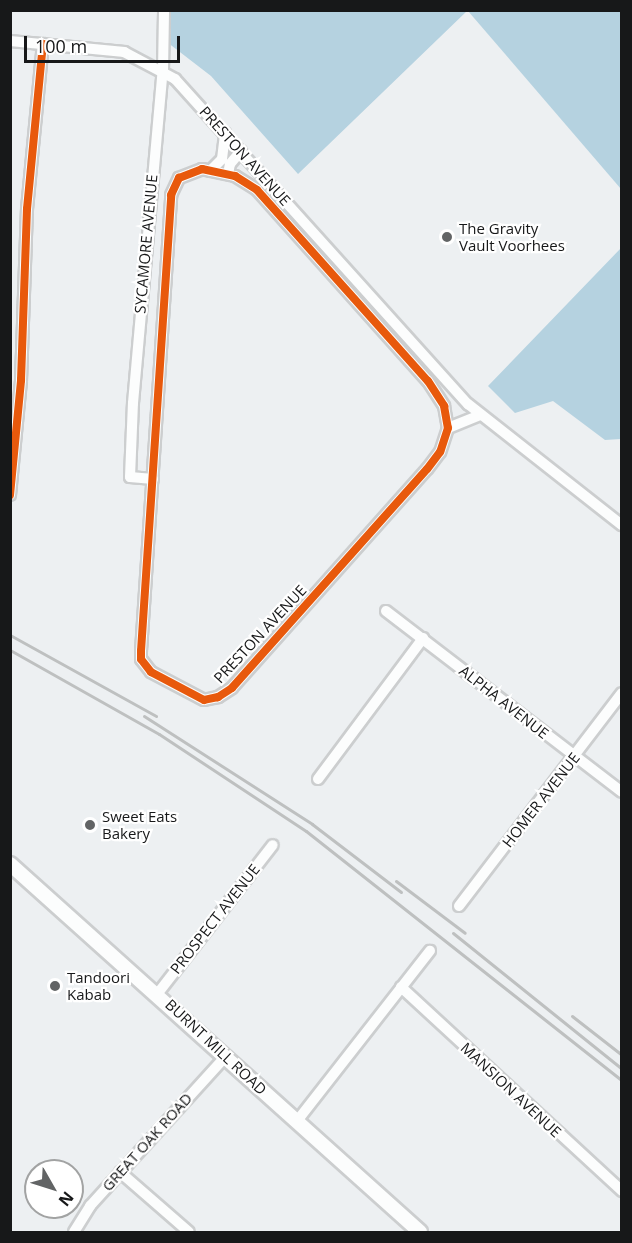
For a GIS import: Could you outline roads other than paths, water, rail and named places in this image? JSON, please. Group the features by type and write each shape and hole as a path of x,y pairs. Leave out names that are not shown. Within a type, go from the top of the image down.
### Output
{"main road":[{"name":"BURNT MILL ROAD","path":"10,864 158,993 420,1233"}],"street":[{"name":"SYCAMORE AVENUE","path":"153,479 130,477 132,403 163,70 164,10"},
{"name":"PRESTON AVENUE","path":"10,41 124,52 163,70 225,133 468,404 621,525"},
{"path":"10,495 21,380 27,209 43,44"},
{"path":"210,171 222,159 225,133"},
{"path":"228,174 230,164 241,151"},
{"name":"PRESTON AVENUE","path":"210,171 228,174 256,190 428,381 444,406 448,428 440,452 427,469 232,688 214,699 194,697 151,672 141,659 173,185 189,172 210,171"},
{"path":"444,406 468,404"},
{"path":"448,428 480,415"},
{"name":"ALPHA AVENUE","path":"386,611 621,792"},
{"path":"318,779 423,639"},
{"name":"HOMER AVENUE","path":"459,906 575,757 621,693"},
{"name":"PROSPECT AVENUE","path":"158,993 273,845"},
{"path":"297,1122 430,951"},
{"name":"MANSION AVENUE","path":"401,987 621,1191"},
{"name":"GREAT OAK ROAD","path":"74,1233 90,1206 226,1056"},
{"path":"120,1172 189,1233"}],"railway":[{"path":"10,635 156,716"},
{"path":"10,650 159,734 306,831 622,1081"},
{"path":"144,716 312,824 401,892"},
{"path":"396,881 465,933"},
{"path":"453,933 622,1069"},
{"path":"572,1016 622,1055"}],"place":[{"name":"The Gravity Vault Voorhees","path":"447,237"},
{"name":"Sweet Eats Bakery","path":"90,825"},
{"name":"Tandoori Kabab","path":"55,986"}]}
